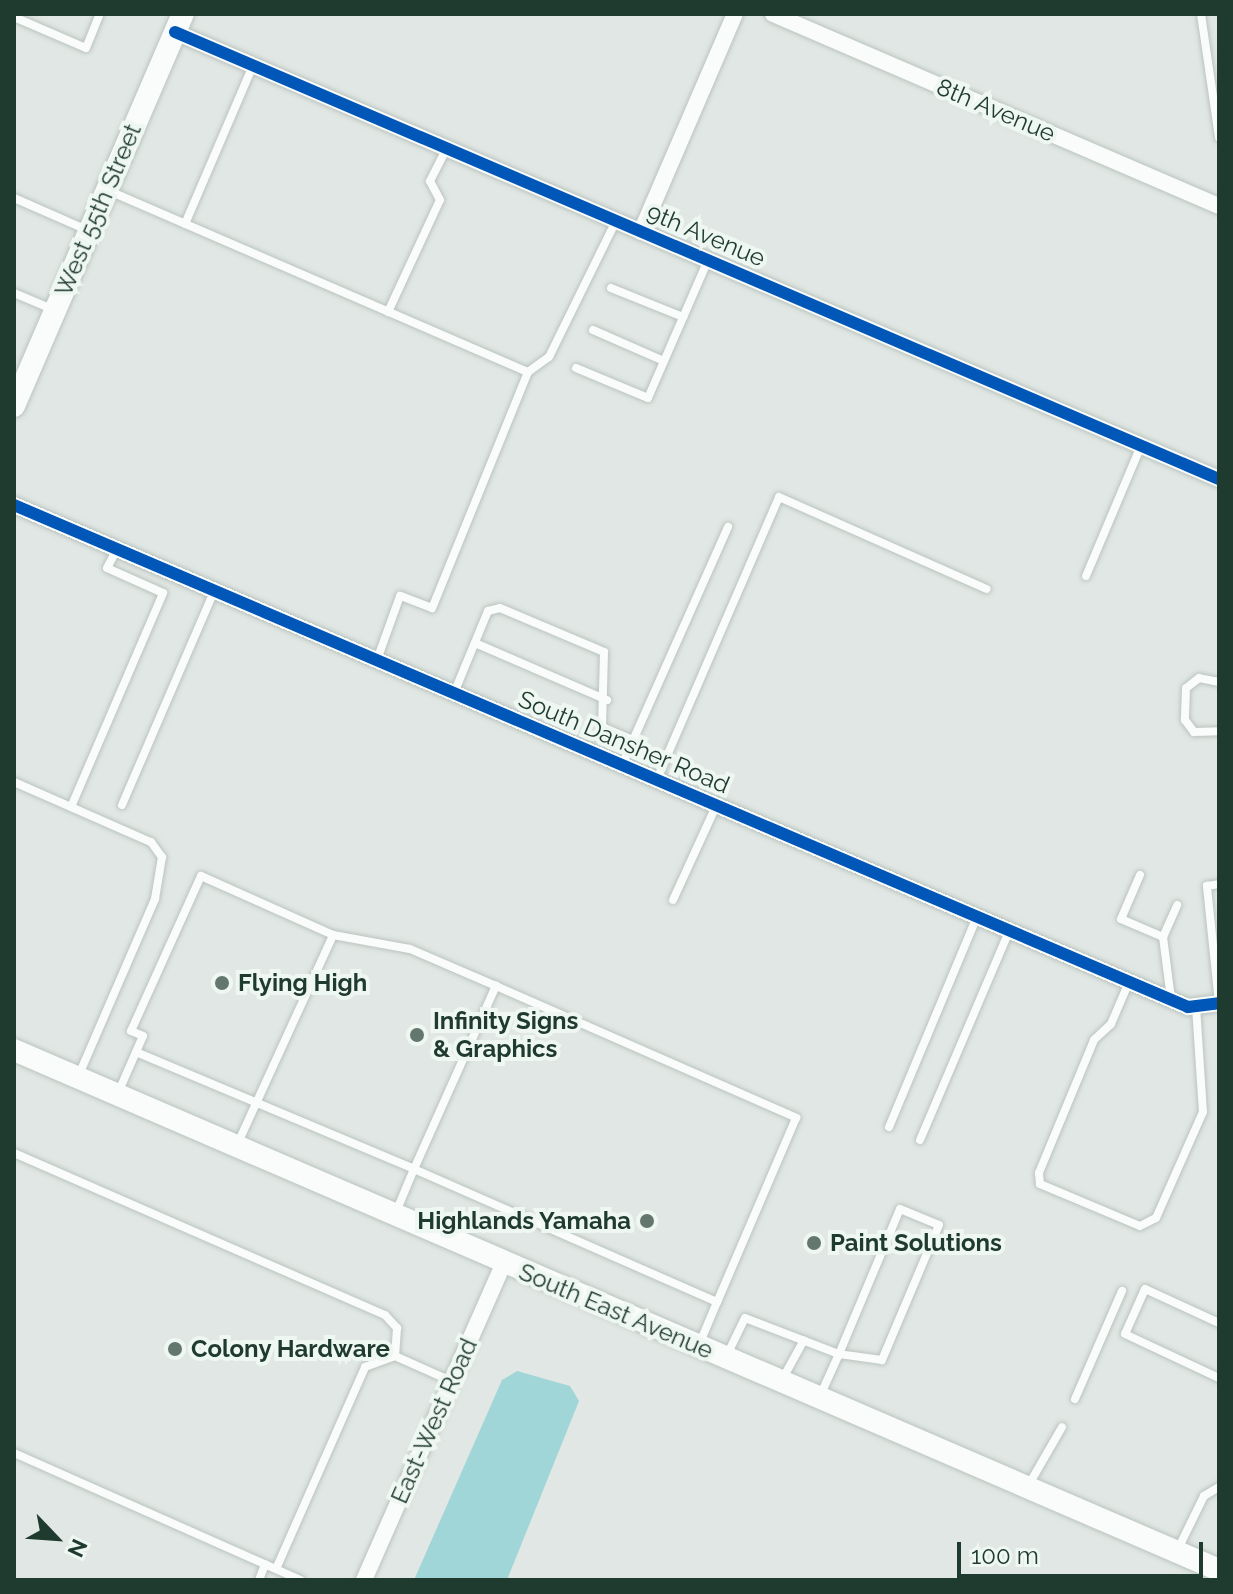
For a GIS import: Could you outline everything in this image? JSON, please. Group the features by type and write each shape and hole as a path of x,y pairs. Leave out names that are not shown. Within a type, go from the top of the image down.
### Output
{"main road":[{"name":"West 55th Street","path":"14,406 21,369 55,311 179,23"},
{"name":"South East Avenue","path":"14,1050 1219,1570"}],"street":[{"path":"641,232 735,14"},
{"name":"8th Avenue","path":"773,14 1219,206"},
{"name":"9th Avenue","path":"179,23 253,64 1219,479"},
{"name":"South Dansher Road","path":"14,505 1171,1000 1196,1006 1219,1003"},
{"name":"East-West Road","path":"364,1580 504,1263"}],"lane":[{"path":"14,17 86,48 100,14"},
{"path":"1201,14 1219,138"},
{"path":"185,224 253,64"},
{"path":"388,312 440,200 430,181 446,148"},
{"path":"107,190 528,372"},
{"path":"14,198 89,231"},
{"path":"377,660 400,596 432,608 528,372 549,357 616,221"},
{"path":"576,368 648,398 708,260"},
{"path":"611,288 683,317"},
{"path":"14,293 55,311"},
{"path":"593,330 664,361"},
{"path":"1086,576 1141,446"},
{"path":"656,780 779,497 987,589"},
{"path":"622,765 728,527"},
{"path":"71,807 163,593 107,568 117,549"},
{"path":"122,805 214,591"},
{"path":"454,693 488,611 500,608 604,652 607,700 602,727 633,740"},
{"path":"475,643 607,700"},
{"path":"1219,682 1199,678 1186,688 1185,720 1194,732 1219,731"},
{"path":"14,782 151,842 163,868 78,1078"},
{"path":"673,900 716,806"},
{"path":"1140,875 1121,919 1163,937"},
{"path":"117,1095 143,1036 131,1031 201,876 333,935 410,949 796,1118 699,1345"},
{"path":"1219,884 1207,886 1219,1003"},
{"path":"1171,1000 1163,937 1177,905"},
{"path":"889,1127 977,917"},
{"path":"920,1140 1009,931"},
{"path":"236,1146 333,935"},
{"path":"1129,982 1111,1024 1094,1040 1039,1173 1040,1184 1140,1226 1156,1218 1203,1112 1196,1006"},
{"path":"395,1215 496,986"},
{"path":"136,1052 414,1169 717,1302"},
{"path":"14,1153 385,1315 397,1328 395,1356"},
{"path":"726,1357 745,1318 839,1354 882,1360 939,1225 900,1209 839,1354 820,1398"},
{"path":"1219,1323 1145,1289 1125,1334 1219,1378"},
{"path":"1075,1399 1122,1291"},
{"path":"782,1381 804,1340"},
{"path":"276,1569 365,1367 395,1356 451,1381"},
{"path":"1027,1487 1062,1427"},
{"path":"14,1453 301,1580"},
{"path":"1177,1552 1204,1496 1219,1487"},
{"path":"259,1580 265,1564"}],"water":[{"path":"517,1371 570,1386 579,1401 507,1580 414,1580 502,1380"}],"cycle path":[{"path":"175,32 1219,479"},
{"path":"14,505 1188,1007 1219,1003"}],"place":[{"name":"Flying High","path":"222,983"},
{"name":"Infinity Signs & Graphics","path":"417,1035"},
{"name":"Highlands Yamaha","path":"647,1221"},
{"name":"Paint Solutions","path":"814,1243"},
{"name":"Colony Hardware","path":"175,1349"}]}
